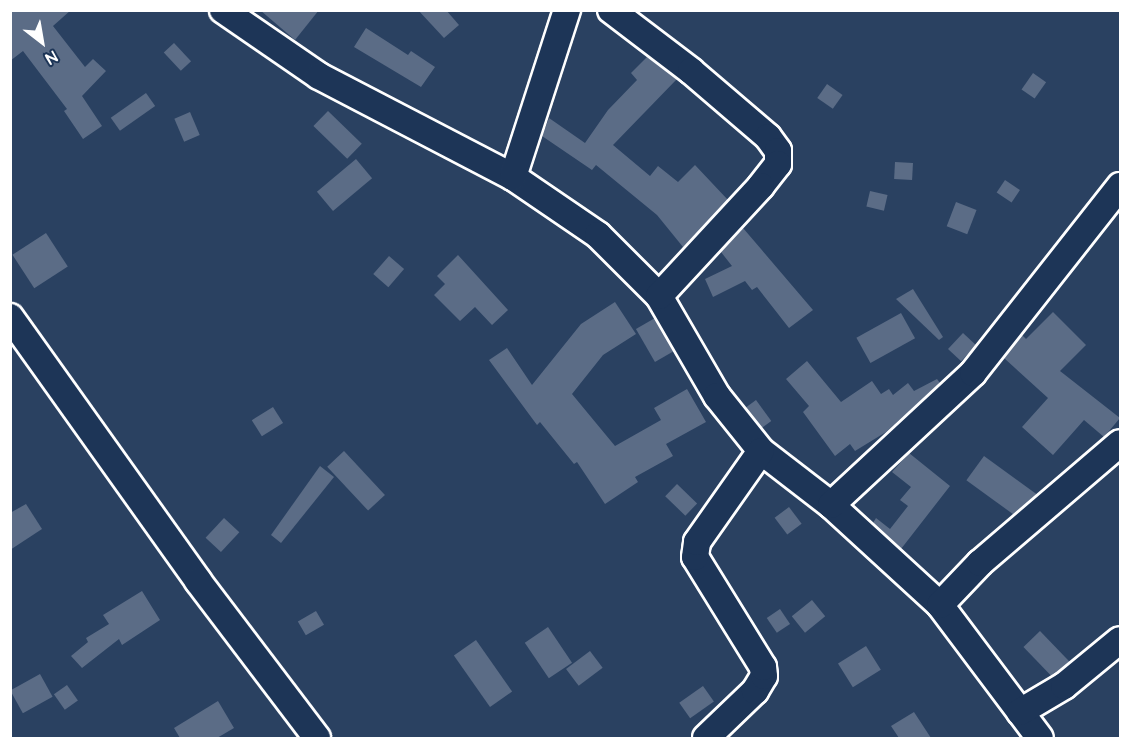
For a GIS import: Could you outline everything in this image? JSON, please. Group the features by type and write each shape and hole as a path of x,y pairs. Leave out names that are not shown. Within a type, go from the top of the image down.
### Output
{"street":[{"path":"223,10 319,76 513,177 598,235 658,296 717,396 761,451 831,505 940,605 1040,738"},
{"path":"513,177 567,10"},
{"path":"611,10 691,71 768,136 778,151 778,164 761,186 658,296"},
{"path":"831,505 973,373 1120,186"},
{"path":"10,317 198,581 316,738"},
{"path":"940,605 980,563 1120,443"},
{"path":"706,738 755,691 764,676 764,668 701,572 694,557 697,542 761,451"},
{"path":"1020,712 1064,686 1120,639"}],"building":[{"path":"10,10 71,10 53,26 85,67 93,59 106,71 82,96 102,126 83,139 64,111 67,109 23,51 10,61"},
{"path":"260,10 319,10 295,40"},
{"path":"418,10 446,10 459,25 444,38"},
{"path":"366,28 408,55 411,51 435,67 421,87 354,47"},
{"path":"174,43 191,61 181,71 164,53"},
{"path":"647,57 677,79 613,145 650,176 658,166 678,182 695,165 728,200 683,247 657,215 596,165 592,170 542,136 549,118 585,143 608,110 637,80 631,73"},
{"path":"1033,73 1046,82 1035,99 1022,89"},
{"path":"827,84 843,95 833,109 817,98"},
{"path":"146,93 155,106 120,131 111,118"},
{"path":"328,111 362,144 347,159 313,126"},
{"path":"190,112 200,135 184,142 174,119"},
{"path":"356,159 372,178 333,211 317,192"},
{"path":"895,162 913,163 912,180 894,179"},
{"path":"1005,180 1020,190 1012,203 997,192"},
{"path":"870,191 888,195 884,211 866,207"},
{"path":"956,202 977,210 967,234 947,226"},
{"path":"743,228 813,310 789,328 757,287 752,290 745,281 713,297 705,279 732,266 721,252"},
{"path":"46,233 68,267 34,288 12,255"},
{"path":"458,255 508,310 492,325 475,307 460,321 434,295 445,284 437,276"},
{"path":"389,256 404,269 388,287 373,274"},
{"path":"913,289 943,337 939,340 896,299"},
{"path":"615,302 636,334 603,355 572,394 615,446 661,420 654,408 687,389 706,422 666,444 673,456 635,477 638,482 605,504 577,462 574,464 540,422 537,425 489,360 507,348 532,385 581,324"},
{"path":"1053,312 1086,345 1060,371 1120,418 1104,437 1084,420 1053,455 1022,427 1048,398 1004,358 1022,335 1026,339"},
{"path":"901,313 915,338 870,363 856,338"},
{"path":"655,318 674,351 655,362 636,329"},
{"path":"963,333 976,345 961,361 948,349"},
{"path":"807,361 841,402 872,381 881,394 889,389 893,395 908,383 914,391 937,379 940,383 886,432 855,451 850,444 835,456 803,412 809,406 786,379"},
{"path":"756,400 771,421 761,429 745,408"},
{"path":"273,407 283,423 262,436 252,420"},
{"path":"344,451 385,495 368,511 327,467"},
{"path":"909,453 950,486 901,549 873,523 876,518 890,529 908,506 900,500 911,487 892,472"},
{"path":"984,456 1037,495 1020,519 966,480"},
{"path":"320,466 334,477 281,543 271,535"},
{"path":"677,484 697,503 685,516 665,496"},
{"path":"26,504 42,529 10,550 10,513"},
{"path":"789,507 802,524 787,535 775,518"},
{"path":"224,518 239,532 221,552 206,538"},
{"path":"142,591 160,620 122,645 119,639 82,668 71,656 88,642 86,638 109,624 103,615"},
{"path":"812,600 825,616 805,633 792,616"},
{"path":"780,609 790,624 777,633 767,618"},
{"path":"316,611 324,625 306,635 298,622"},
{"path":"548,627 572,663 549,678 525,643"},
{"path":"1040,631 1070,662 1053,678 1023,647"},
{"path":"476,640 512,692 490,707 454,655"},
{"path":"866,646 881,670 853,687 838,663"},
{"path":"590,651 603,668 579,686 566,669"},
{"path":"40,674 53,697 23,713 10,690"},
{"path":"67,685 78,701 65,710 54,694"},
{"path":"703,686 714,702 690,718 679,703"},
{"path":"218,701 234,728 217,738 180,738 174,728"},
{"path":"914,712 931,738 899,738 891,726"}]}
